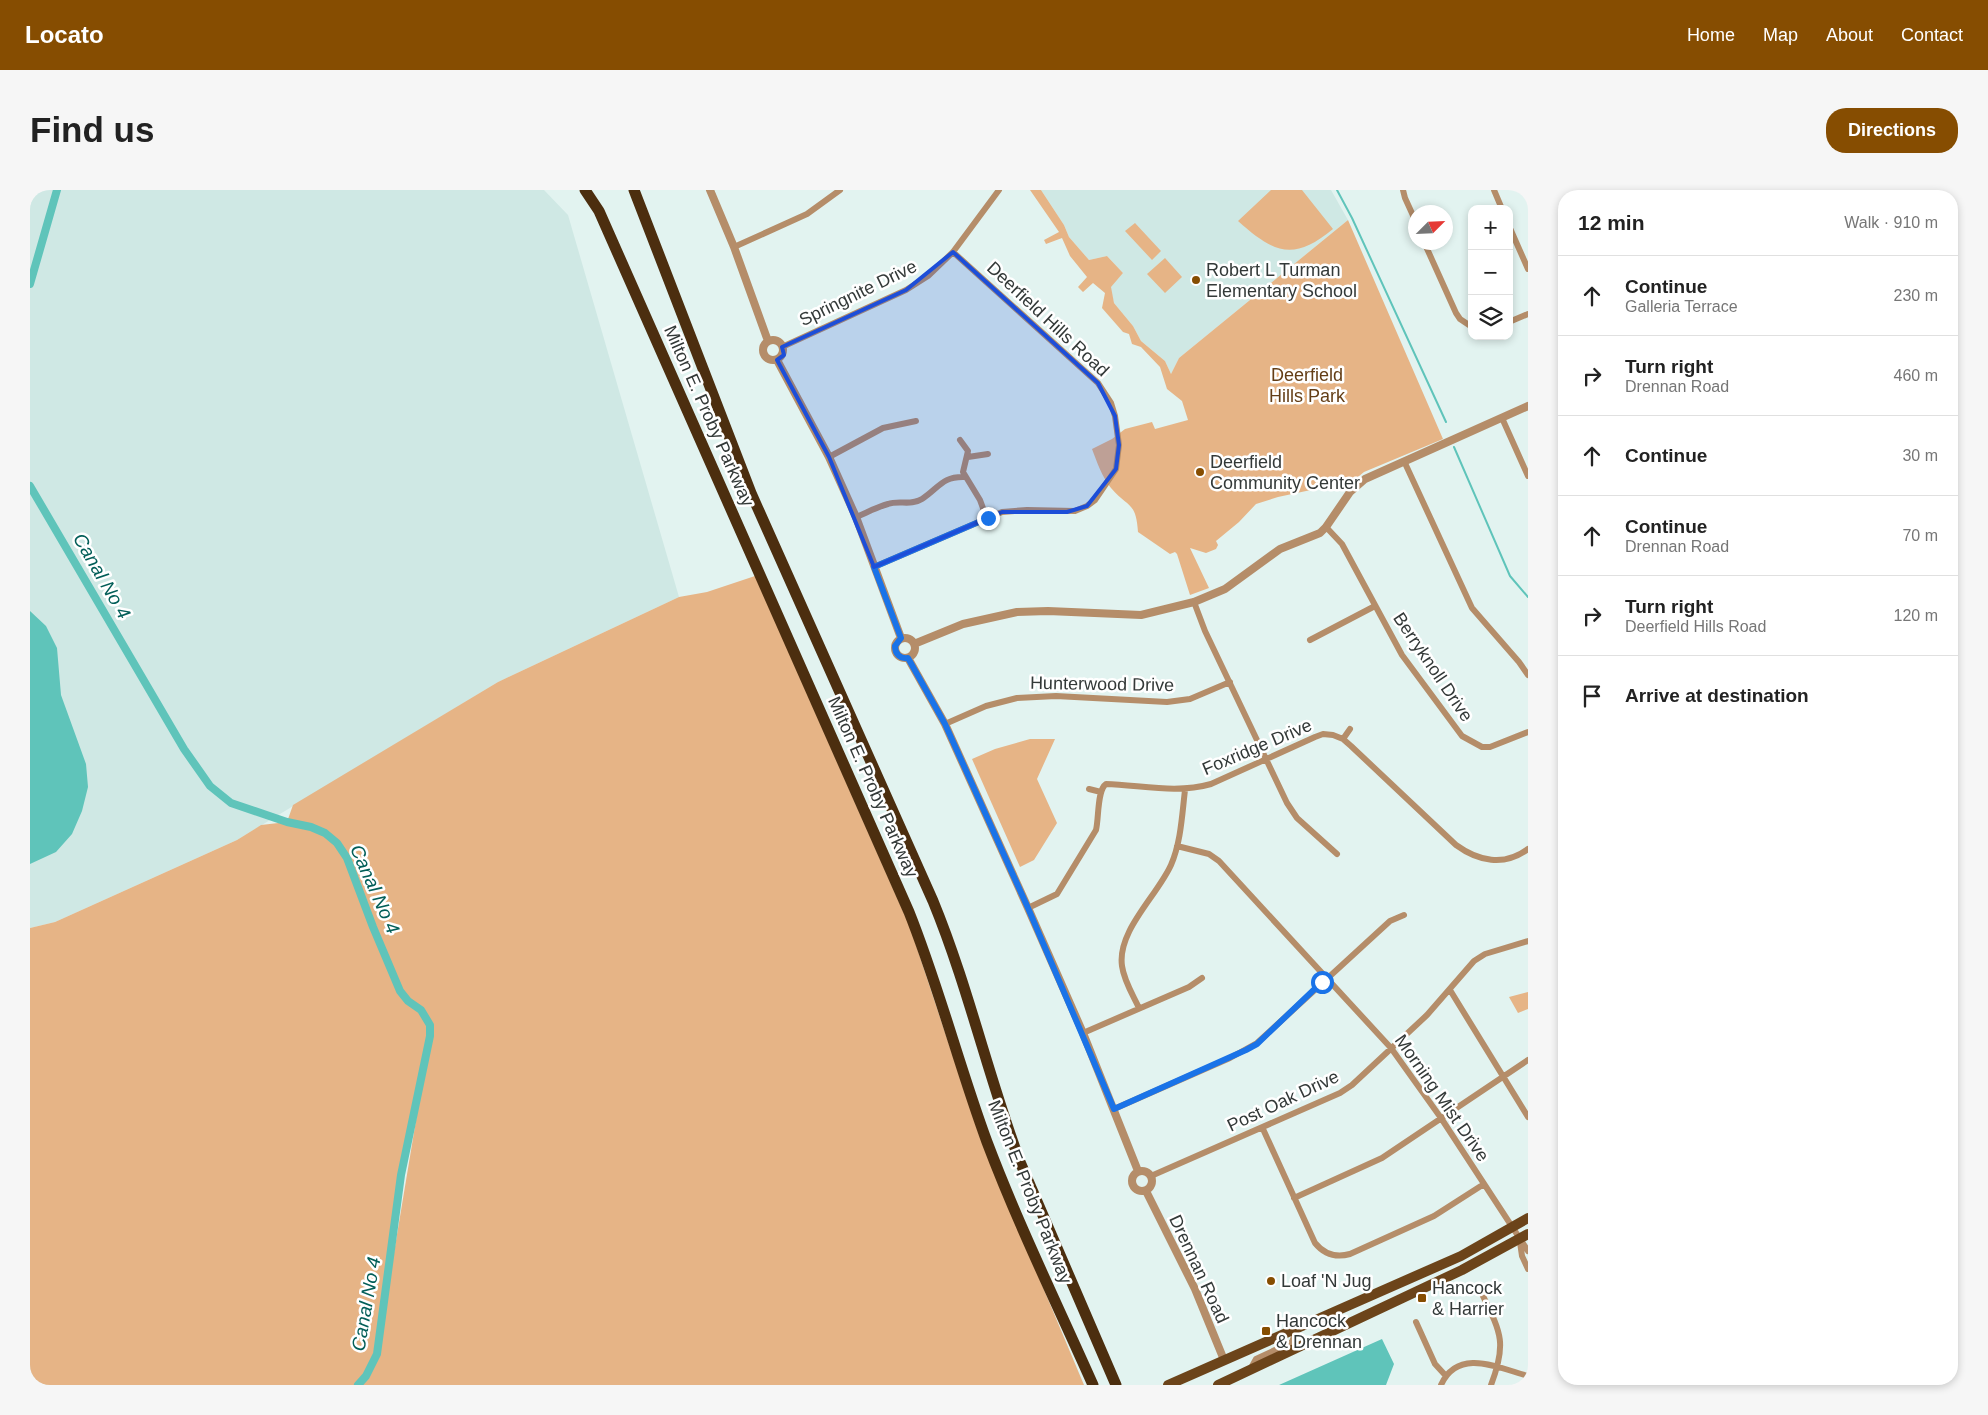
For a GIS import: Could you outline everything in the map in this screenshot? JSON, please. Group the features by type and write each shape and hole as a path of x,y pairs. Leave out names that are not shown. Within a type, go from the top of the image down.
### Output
{"highway":[{"path":"585,190 599,211"},
{"path":"594,190 599,211"},
{"path":"634,190 650,232"},
{"path":"639,190 650,232"},
{"name":"Milton E. Proby Parkway","path":"599,211 909,912 928,961 993,1158 1093,1385"},
{"name":"Milton E. Proby Parkway","path":"650,232 751,493 940,917 1020,1162 1116,1385"}],"main road":[{"path":"1168,1385 1461,1256 1528,1218"},
{"path":"1218,1385 1462,1270 1524,1236"}],"street":[{"path":"710,190 734,247 768,341"},
{"path":"734,247 807,214 840,190"},
{"name":"Springnite Drive","path":"782,347 906,290 928,276 953,252 999,190"},
{"path":"1404,190 1408,205"},
{"path":"1494,190 1500,205"},
{"path":"1513,235 1528,269"},
{"path":"1428,250 1456,313 1460,320 1468,325"},
{"name":"Deerfield Hills Road","path":"874,567 987,519 1013,510 1067,512 1087,506 1102,493 1116,470 1118,436 1111,403 1098,383 953,252"},
{"path":"1513,320 1528,314"},
{"path":"768,341 778,342 782,347 781,356 777,360 770,360 764,356 763,346 768,341"},
{"path":"777,360 829,457 856,517 901,638"},
{"path":"914,644 963,624 1011,613 1048,611 1141,615 1194,602 1225,589 1280,549 1312,537 1326,527 1350,492 1365,479 1528,406"},
{"path":"1502,418 1528,476"},
{"path":"829,457 883,428 916,421"},
{"path":"960,440 968,451 963,472 980,500 987,519"},
{"path":"968,457 988,454"},
{"path":"1404,461 1472,608 1528,675"},
{"path":"856,517 890,503 912,503 922,499 947,479 965,477"},
{"name":"Berryknoll Drive","path":"1326,527 1342,544 1402,655 1462,736 1490,750 1528,732"},
{"path":"1194,602 1265,759 1291,810 1337,854"},
{"path":"1310,640 1375,606"},
{"path":"901,638 907,638 914,644"},
{"path":"901,638 895,646 896,653 901,657 908,658 913,654 914,644"},
{"path":"908,658 945,724 1028,908 1083,1033 1138,1172"},
{"name":"Hunterwood Drive","path":"945,724 986,706 1017,698 1056,696 1167,702 1190,699 1230,682"},
{"path":"1350,730 1343,739 1467,853 1492,861 1514,858 1528,850"},
{"name":"Foxridge Drive","path":"1101,792 1102,786 1106,784 1185,790 1211,784 1314,736 1324,734 1343,739"},
{"path":"1028,908 1052,898 1061,888 1096,830 1101,792 1089,789"},
{"path":"1139,1008 1124,976 1122,948 1129,932 1170,867 1177,846 1185,790"},
{"name":"Morning Mist Drive","path":"1177,846 1209,854 1220,861 1391,1048 1441,1118 1513,1227 1524,1236"},
{"path":"1114,1109 1257,1044 1326,978 1390,921 1404,915"},
{"name":"Post Oak Drive","path":"1151,1176 1340,1094 1427,1015 1468,967 1479,957 1528,941"},
{"path":"1083,1033 1189,987 1202,978"},
{"path":"1450,990 1528,1117"},
{"path":"1294,1198 1382,1158 1528,1060"},
{"path":"1263,1128 1314,1243 1319,1248 1337,1256 1350,1254 1424,1221 1484,1184"},
{"path":"1138,1172 1147,1172 1151,1176 1152,1183 1146,1191 1140,1192 1132,1185 1132,1179 1138,1172"},
{"name":"Drennan Road","path":"1146,1191 1195,1289 1224,1360"},
{"path":"1524,1236 1528,1251"},
{"path":"1524,1236 1522,1256 1528,1270"},
{"path":"1326,1262 1330,1254"},
{"path":"1482,1294 1501,1337 1498,1367 1491,1385"},
{"path":"1416,1322 1435,1364 1446,1376"},
{"path":"1250,1371 1256,1359 1292,1342 1297,1328"},
{"path":"1442,1385 1446,1376 1455,1368 1468,1362 1482,1363 1528,1376"}],"highlighted area":[{"path":"953,252 1098,383 1115,416 1119,445 1116,469 1087,506 1067,512 1002,512 874,567 829,457 777,360 784,355 782,347 906,290"}],"shaded area":[{"path":"33,190 544,190 568,215 679,597 498,682 237,840 55,922 30,928 30,200"},
{"name":"Robert L Turman Elementary School","path":"1041,190 1331,190 1348,220 1179,358 1171,374 1165,361 1141,341 1133,326 1114,303 1110,287 1123,273 1107,256 1089,260 1069,237 1064,225"}],"green space":[{"name":"Deerfield Hills Park","path":"1030,190 1041,190 1064,225 1069,237 1089,260 1107,256 1123,273 1111,287 1114,303 1133,326 1141,341 1165,361 1171,374 1179,358 1348,220 1443,439 1364,472 1353,481 1278,497 1256,504 1239,522 1216,541 1218,545 1216,549 1206,553 1190,548 1209,588 1190,595 1177,554 1175,552 1170,554 1138,532 1133,510 1108,484 1092,449 1112,439 1125,429 1152,422 1155,429 1188,420 1182,401 1167,389 1160,367 1141,347 1132,344 1129,334 1123,332 1102,308 1105,293 1093,283 1083,292 1078,287 1087,277 1070,256 1062,238 1046,244 1044,240 1059,232"},
{"path":"1271,190 1302,190 1333,229 1306,246 1295,249 1273,246 1262,240 1238,221"},
{"path":"1135,223 1161,251 1152,260 1125,231"},
{"path":"1165,258 1182,277 1165,293 1147,274"},
{"path":"755,576 910,927 979,1135 1084,1385 30,1385 30,928 55,922 237,840 261,825 287,822 293,805 498,682 679,597 707,592","holes":["430,1029 381,1331 401,1175"]},
{"path":"1030,739 1055,739 1037,779 1057,823 1034,860 1020,867 972,759 995,749"},
{"path":"1528,992 1528,1009 1518,1013 1509,997"}],"water":[{"path":"30,611 46,626 57,648 61,695 86,764 88,787 82,811 72,834 56,852 30,864"},
{"path":"1382,1339 1394,1364 1386,1385 1279,1385"}],"waterway":[{"name":"Canal No 4","path":"30,284 57,190"},
{"path":"1337,190 1352,218 1446,422"},
{"path":"1454,447 1510,576 1528,597"},
{"name":"Canal No 4","path":"30,486 184,749 210,786 231,803 287,822 311,827 325,833 337,843 347,858 400,991 408,1001 421,1010 430,1025 430,1036 401,1175 377,1354 366,1376 358,1385"}],"place":[{"name":"Robert L Turman Elementary School","path":"1196,280"},
{"name":"Deerfield Community Center","path":"1200,472"},
{"name":"Loaf 'N Jug","path":"1271,1281"},
{"name":"Hancock & Harrier","path":"1422,1298"},
{"name":"Hancock & Drennan","path":"1266,1331"}],"route":[{"path":"988,518 874,567 901,638 895,646 896,653 898,656 908,658 945,724 1083,1033 1114,1109 1230,1058 1257,1044 1322,982"}]}
